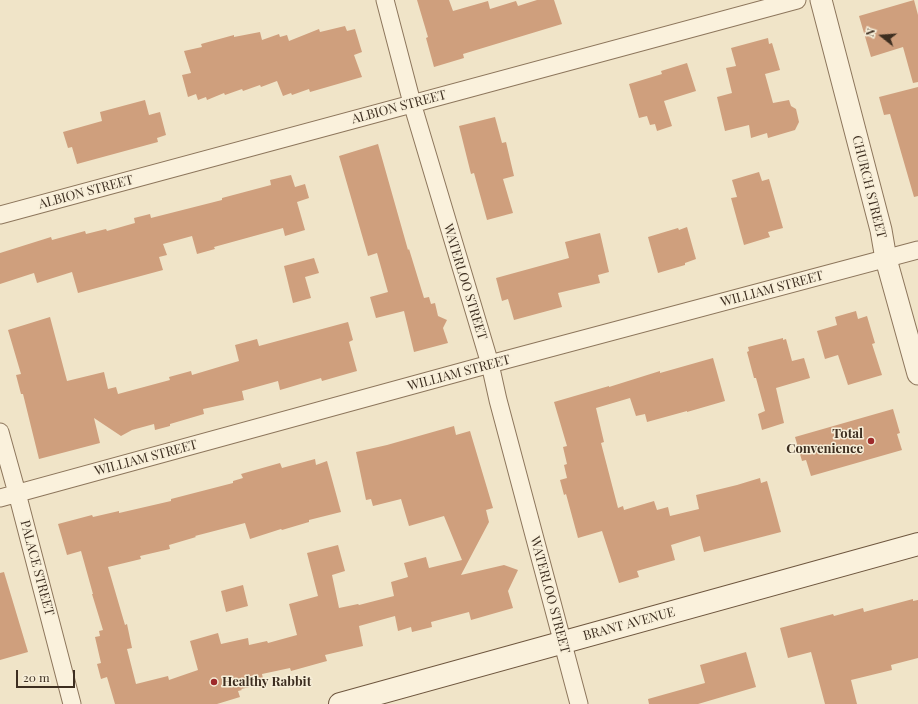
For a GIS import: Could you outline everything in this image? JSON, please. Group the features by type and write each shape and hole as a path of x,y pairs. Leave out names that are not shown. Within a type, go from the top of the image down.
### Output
{"main road":[{"name":"BRANT AVENUE","path":"340,704 918,544"}],"street":[{"name":"WATERLOO STREET","path":"385,0 412,104 490,364 498,400 579,704"},
{"name":"ALBION STREET","path":"0,215 797,0"},
{"name":"CHURCH STREET","path":"821,0 882,230 886,259 918,374"},
{"name":"WILLIAM STREET","path":"0,498 490,364 918,250"},
{"name":"PALACE STREET","path":"0,432 72,704"}],"building":[{"path":"417,0 449,0 453,11 488,1 490,9 516,1 518,6 537,0 554,0 562,24 463,54 464,58 434,67 426,38 428,37"},
{"path":"914,0 918,15 918,82 913,83 903,47 871,57 859,16"},
{"path":"345,26 347,31 355,29 362,52 354,55 362,77 310,92 309,89 292,95 291,93 283,96 277,81 261,87 260,85 243,91 242,89 225,95 224,93 207,100 206,97 198,100 196,94 188,97 182,75 191,73 184,51 202,47 201,44 234,35 234,37 260,32 262,40 279,34 280,37 287,35 289,41 319,29 320,32"},
{"path":"768,38 769,44 772,43 780,70 765,74 773,103 789,100 791,106 796,109 799,122 795,130 768,138 767,133 751,138 749,125 725,131 717,97 732,93 726,68 736,66 731,48"},
{"path":"687,63 696,91 664,101 672,126 657,131 655,124 650,125 647,116 639,118 629,84 662,74 661,71"},
{"path":"918,87 918,196 914,197 890,114 884,115 879,97"},
{"path":"145,100 149,115 160,112 166,135 157,138 158,142 77,164 72,147 68,148 63,132 102,121 100,112"},
{"path":"495,117 502,143 506,142 514,176 503,179 513,213 487,220 474,173 471,174 459,126"},
{"path":"378,144 408,250 409,249 424,298 429,297 431,304 435,303 438,316 447,320 443,328 448,343 414,352 404,311 376,318 370,297 388,292 377,253 368,256 339,156"},
{"path":"759,172 762,181 769,179 783,228 768,232 770,237 744,245 731,198 737,197 732,180"},
{"path":"291,175 295,187 305,184 309,198 297,202 305,230 285,236 283,228 214,247 215,249 197,254 192,236 163,244 167,255 159,257 163,270 78,293 72,272 37,283 34,273 0,284 0,253 51,237 52,240 85,231 86,234 106,229 107,231 135,223 134,218 150,214 151,218 222,200 222,198 271,185 270,180"},
{"path":"687,227 696,259 685,263 685,265 658,273 648,237 678,228 679,230"},
{"path":"600,233 609,272 598,275 600,283 558,293 562,307 514,320 508,299 502,301 496,278 569,258 565,242"},
{"path":"314,258 319,273 305,277 311,298 293,303 284,266"},
{"path":"856,311 858,319 867,316 875,343 872,344 882,375 848,385 838,355 825,359 817,331 837,325 835,317"},
{"path":"50,317 67,381 104,372 108,389 116,387 118,394 170,380 169,377 191,371 192,375 239,361 235,345 257,339 259,346 348,322 353,340 349,342 357,371 322,381 321,378 280,390 278,381 242,391 244,400 203,409 204,414 155,430 154,424 132,430 121,436 94,418 100,443 39,459 23,394 21,394 16,375 21,374 8,330"},
{"path":"783,338 783,340 786,339 792,361 804,358 810,378 776,388 784,423 762,430 758,414 765,411 747,352 749,351 748,347"},
{"path":"713,358 725,401 647,422 645,414 636,416 630,398 596,408 604,442 601,443 618,508 623,506 624,510 654,501 657,510 668,507 670,516 699,509 696,495 760,478 761,483 767,481 781,532 704,552 700,536 671,545 675,560 637,571 639,577 619,583 602,531 578,538 566,494 564,495 560,480 567,478 564,465 567,464 563,447 567,446 554,402 660,371 660,373"},
{"path":"893,409 900,433 897,434 902,450 811,476 806,460 802,461 795,437"},
{"path":"454,426 456,435 470,431 493,508 486,510 489,522 461,575 504,565 518,570 508,591 513,608 471,620 469,612 431,622 432,627 412,632 411,627 398,631 395,616 359,626 363,646 325,655 327,661 291,671 290,668 262,674 264,684 241,689 242,690 238,691 240,697 217,704 115,704 107,677 101,679 97,664 101,663 95,637 100,636 99,631 103,630 81,551 67,555 58,524 92,515 93,517 119,511 119,513 171,501 171,499 233,483 233,481 243,478 241,474 280,463 282,468 315,459 316,465 327,461 341,512 309,520 309,522 250,539 245,523 195,536 196,537 169,545 170,549 140,556 141,559 108,567 125,625 127,624 132,648 127,649 136,684 168,676 169,680 198,670 190,641 218,633 221,644 248,638 249,645 267,641 268,643 297,635 289,604 318,596 307,553 338,545 345,571 332,575 339,608 359,605 394,596 391,582 408,577 404,563 426,557 429,568 462,560 444,516 409,526 401,499 373,506 371,499 366,500 356,452"},
{"path":"4,572 28,652 0,660 0,573"},
{"path":"243,585 248,606 226,612 221,591"},
{"path":"913,599 913,601 918,600 918,658 891,665 892,670 851,680 857,704 825,704 811,652 788,658 780,628 833,614 834,616 863,608 864,612"},
{"path":"746,652 756,687 698,704 649,704 648,699 705,683 700,665"}],"place":[{"name":"Total Convenience","path":"871,441"},
{"name":"Healthy Rabbit","path":"214,682"}]}
